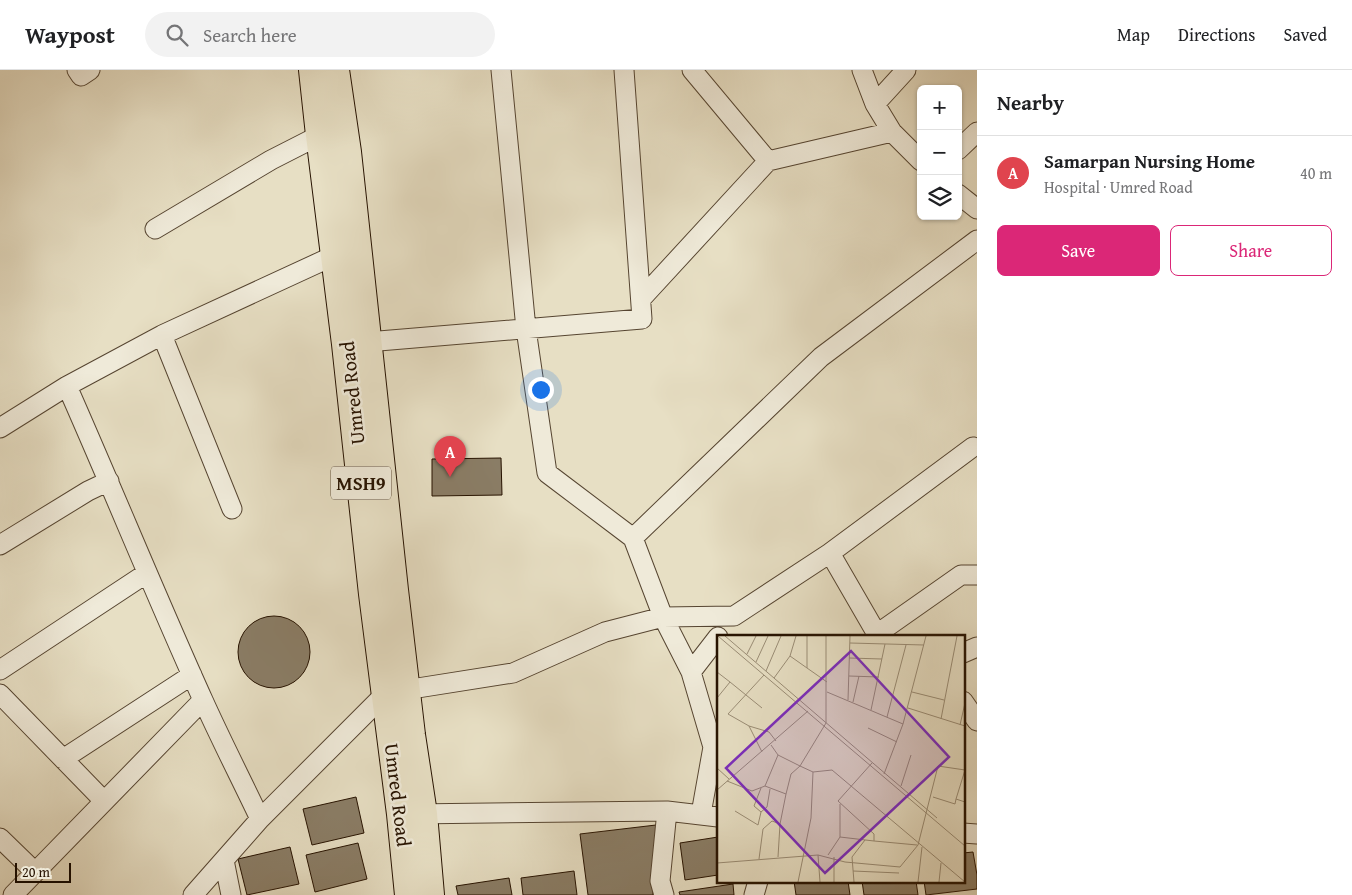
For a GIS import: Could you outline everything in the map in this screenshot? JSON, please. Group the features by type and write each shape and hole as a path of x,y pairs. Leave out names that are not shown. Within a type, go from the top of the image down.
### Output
{"main road":[{"name":"Umred Road","path":"313,70 320,136 346,250 357,343 373,594 396,692 412,814 409,895"},
{"path":"335,70 347,152 346,250"},
{"path":"412,814 430,895"}],"street":[{"path":"77,70 81,76 90,70"},
{"path":"412,814 667,811 709,816 716,746 691,672 663,617 633,538 546,473 526,329 501,70"},
{"path":"357,343 642,318 624,70"},
{"path":"692,70 768,161"},
{"path":"862,70 875,104 892,132 917,157"},
{"path":"875,104 906,70"},
{"path":"641,300 768,161 892,132"},
{"path":"962,146 977,132"},
{"path":"155,229 271,160 320,136"},
{"path":"962,197 977,209"},
{"path":"633,538 821,357 977,240"},
{"path":"0,428 67,386 162,335 346,250"},
{"path":"162,335 232,509"},
{"path":"67,386 203,700 260,819"},
{"path":"719,635 734,616 830,554 976,448"},
{"path":"0,545 88,491 109,481"},
{"path":"830,554 877,635 962,575 977,574"},
{"path":"0,670 147,573"},
{"path":"193,895 260,819 396,692 513,673 604,632 663,617 734,616"},
{"path":"691,672 717,637"},
{"path":"964,653 977,647"},
{"path":"64,759 192,675"},
{"path":"0,694 104,801"},
{"path":"13,895 203,700"},
{"path":"964,702 977,721"},
{"path":"664,895 660,881 667,811"},
{"path":"964,833 977,834"},
{"path":"0,838 36,872"},
{"path":"224,860 231,895"},
{"path":"754,895 758,882"}],"building":[{"path":"501,458 502,495 432,496 432,459"},
{"path":"274,616 294,622 304,632 310,652 304,672 294,682 274,688 254,682 244,672 238,652 244,632 254,622"},
{"path":"356,797 364,833 312,845 303,809"},
{"path":"656,825 653,895 588,895 580,834"},
{"path":"717,837 717,875 685,880 680,843"},
{"path":"358,843 367,879 315,892 306,855"},
{"path":"290,847 299,884 247,895 238,859"},
{"path":"973,852 977,875 977,889 926,895 924,882 964,882 964,853"},
{"path":"574,871 577,895 523,895 521,878"},
{"path":"509,878 512,895 458,895 456,886"},
{"path":"794,882 848,882 850,895 796,895"},
{"path":"862,882 916,882 918,895 864,895"},
{"path":"733,884 734,895 680,895 679,892"}],"place":[{"name":"Samarpan Nursing Home","path":"450,477"}]}
